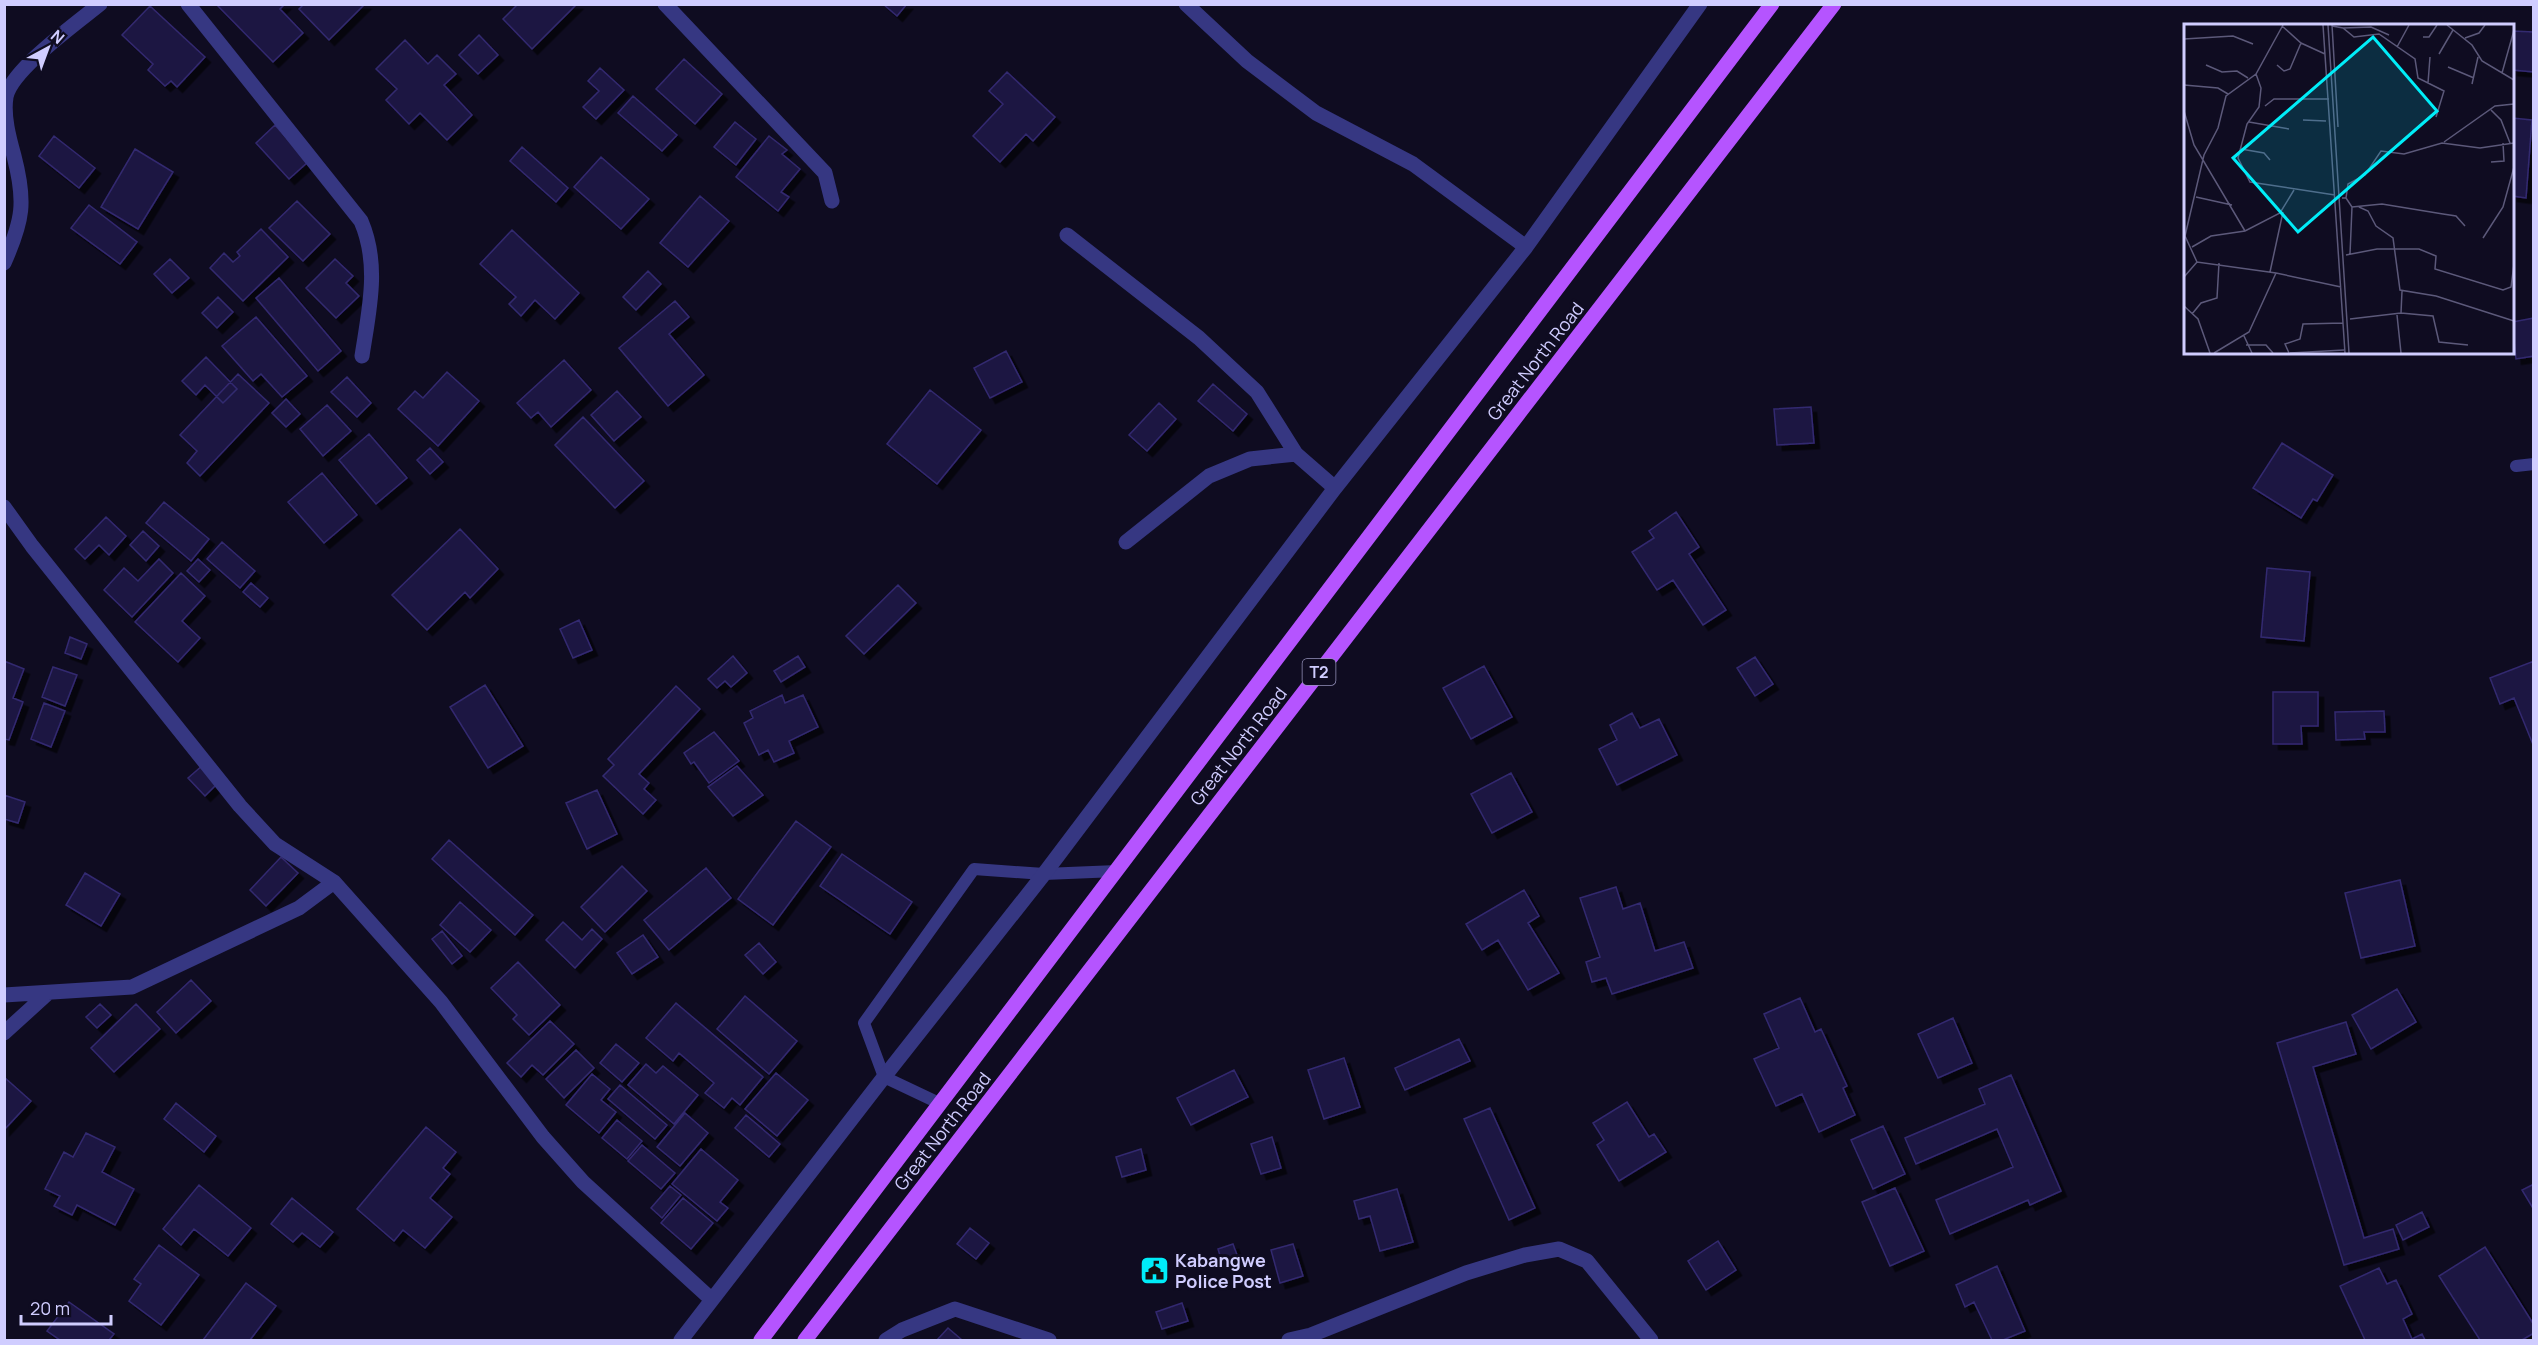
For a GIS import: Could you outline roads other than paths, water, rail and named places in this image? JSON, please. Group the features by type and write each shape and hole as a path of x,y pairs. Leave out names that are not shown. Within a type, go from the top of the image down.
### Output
{"main road":[{"name":"Great North Road","path":"761,1341 1772,4"},
{"name":"Great North Road","path":"805,1341 1834,4"}],"street":[{"path":"4,263 20,226 21,191 7,130 6,96 15,81 51,42 100,4"},
{"path":"188,4 361,221 368,237 372,259 372,295 362,356"},
{"path":"665,4 825,173 832,201"},
{"path":"1186,4 1247,61 1316,112 1413,164 1526,248"},
{"path":"681,1341 711,1299 1044,874 1335,488 1526,248 1700,4"},
{"path":"1067,235 1198,338 1257,392 1296,454 1335,488"},
{"path":"1125,543 1209,476 1250,459 1296,454"},
{"path":"4,507 32,546 240,806 275,844 334,882 441,1002 543,1137 583,1182 711,1299"},
{"path":"4,995 132,987 298,908 334,882"},
{"path":"4,1033 48,993"},
{"path":"1289,1341 1311,1335 1466,1273 1525,1255 1559,1249 1587,1261 1651,1341"},
{"path":"886,1341 902,1330 955,1309 1049,1341"}],"lane":[{"path":"2516,466 2534,464"},
{"path":"941,1104 884,1077 864,1023 974,868 1044,874 1117,871"}],"place":[{"name":"Kabangwe Police Post","path":"1154,1270"}]}
